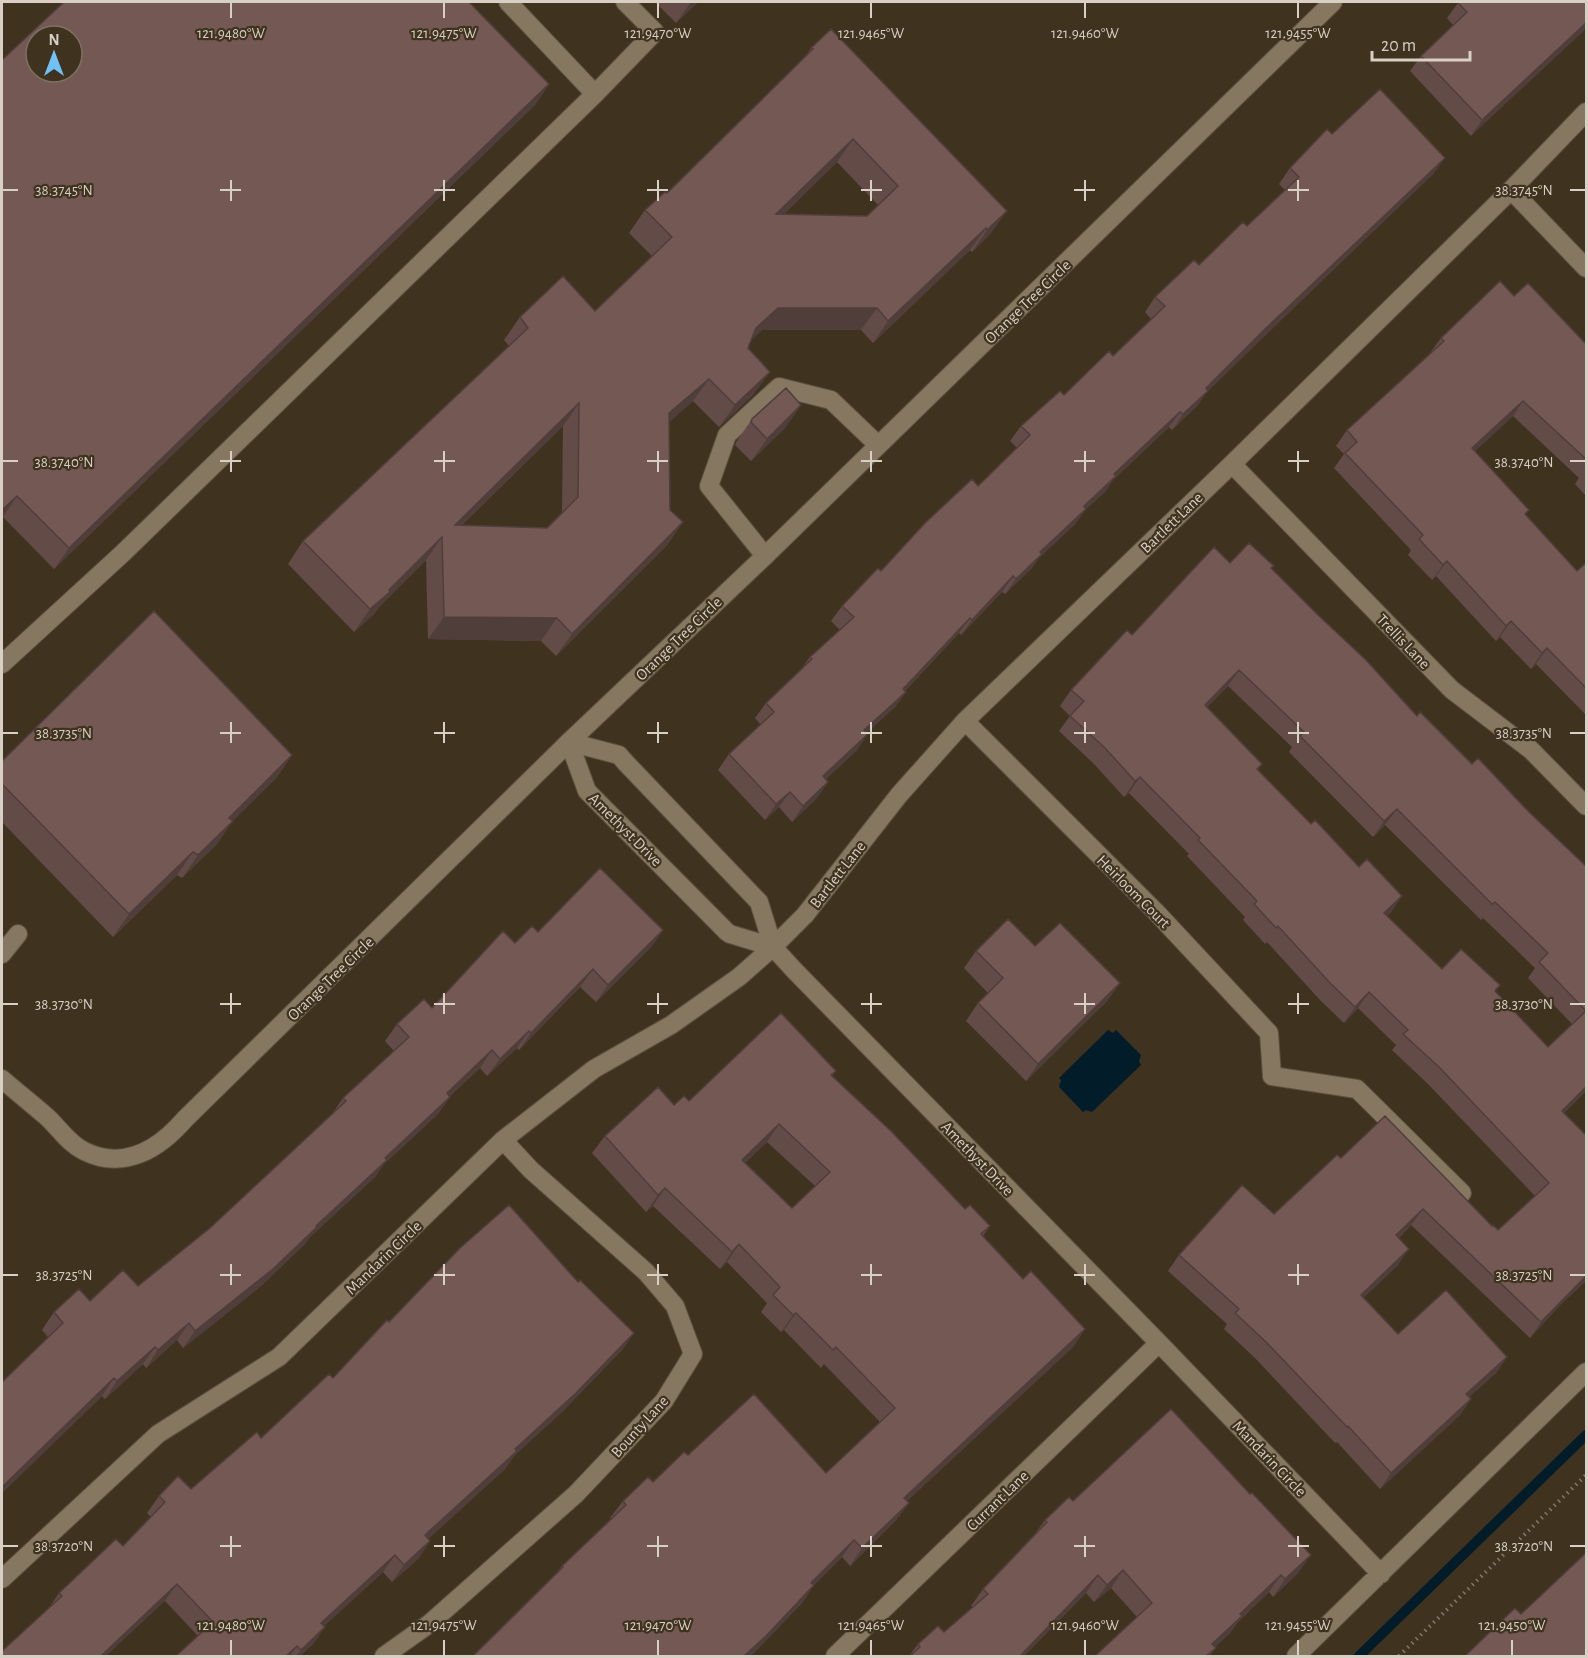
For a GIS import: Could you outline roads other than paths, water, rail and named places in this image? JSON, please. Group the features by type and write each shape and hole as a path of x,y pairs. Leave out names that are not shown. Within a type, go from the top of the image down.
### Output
{"street":[{"path":"508,2 595,94"},
{"path":"2,664 123,552 595,94 655,32 625,2"},
{"name":"Orange Tree Circle","path":"2,1079 49,1119 65,1137 84,1151 105,1158 127,1158 145,1152 169,1137 568,742 765,556 1333,2"},
{"name":"Bartlett Lane","path":"773,947 805,915 899,795 965,721 1232,464 1511,190 1587,112"},
{"path":"1511,190 1587,268"},
{"path":"765,556 709,486 727,435 780,387 831,400 878,445"},
{"name":"Trellis Lane","path":"1232,464 1452,690 1531,750 1587,806"},
{"name":"Heirloom Court","path":"965,721 1156,912 1269,1032 1272,1076 1357,1089 1462,1192"},
{"name":"Amethyst Drive","path":"568,742 587,791 727,932 773,947"},
{"name":"Amethyst Drive","path":"568,742 619,755 759,902 773,947 1159,1343"},
{"path":"2,954 18,934"},
{"name":"Mandarin Circle","path":"2,1579 158,1434 279,1357 503,1140 594,1069 671,1025 739,977 773,947"},
{"name":"Bounty Lane","path":"384,1656 429,1624 576,1494 664,1401 693,1354 675,1306 646,1272 531,1170 503,1140"},
{"name":"Mandarin Circle","path":"1159,1343 1381,1574"},
{"name":"Currant Lane","path":"835,1656 1159,1343"},
{"path":"1296,1656 1587,1372"}],"water":[{"path":"1108,1030 1113,1033 1116,1030 1141,1055 1139,1061 1141,1065 1092,1112 1086,1110 1083,1112 1059,1087 1061,1080 1059,1078"}],"waterway":[{"path":"1359,1656 1586,1435"}]}
